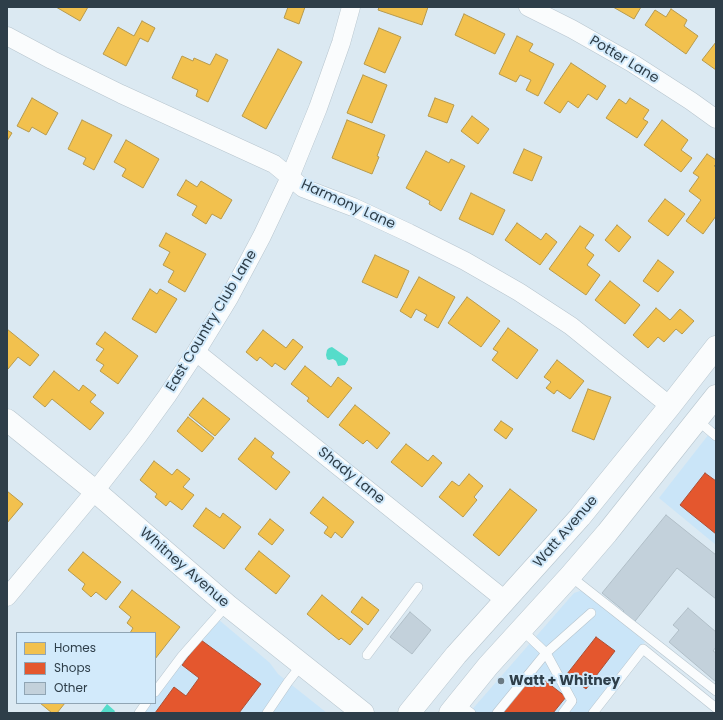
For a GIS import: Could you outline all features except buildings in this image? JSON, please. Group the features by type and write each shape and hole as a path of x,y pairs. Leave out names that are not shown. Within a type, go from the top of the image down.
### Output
{"main road":[{"name":"Watt Avenue","path":"409,713 456,655 580,517 716,347"},
{"path":"459,710 488,666 607,533 716,396"},
{"name":"Whitney Avenue","path":"7,420 94,491 227,605 363,713"}],"street":[{"name":"East Country Club Lane","path":"7,597 94,491 150,419 196,352 229,298 290,177 318,108 341,43 351,7"},
{"name":"Potter Lane","path":"528,7 572,29 632,63 691,100 716,119"},
{"name":"Harmony Lane","path":"7,36 121,94 274,164 303,188 409,233 465,261 519,292 571,326 670,406"},
{"name":"Shady Lane","path":"196,352 505,600"}],"lane":[{"path":"697,420 716,436"},
{"path":"570,576 716,691"},
{"path":"367,654 418,587"},
{"path":"156,691 182,656 227,605"},
{"path":"497,713 546,653 591,613"},
{"path":"521,629 546,653 572,701 563,713"},
{"path":"593,713 643,648 716,708"},
{"path":"267,713 302,664"},
{"path":"139,713 145,704"}],"shaded area":[{"path":"332,347 348,358 345,365 338,366 336,361 333,359 327,359 327,350"},
{"path":"716,425 716,545 659,498"},
{"path":"580,591 587,593 645,642 589,713 469,713 574,593"},
{"path":"212,614 270,663 278,674 327,713 134,713 141,704 156,704 156,685"},
{"path":"107,704 115,711 114,713 100,713"}],"place":[{"name":"Watt + Whitney","path":"501,681"}]}
